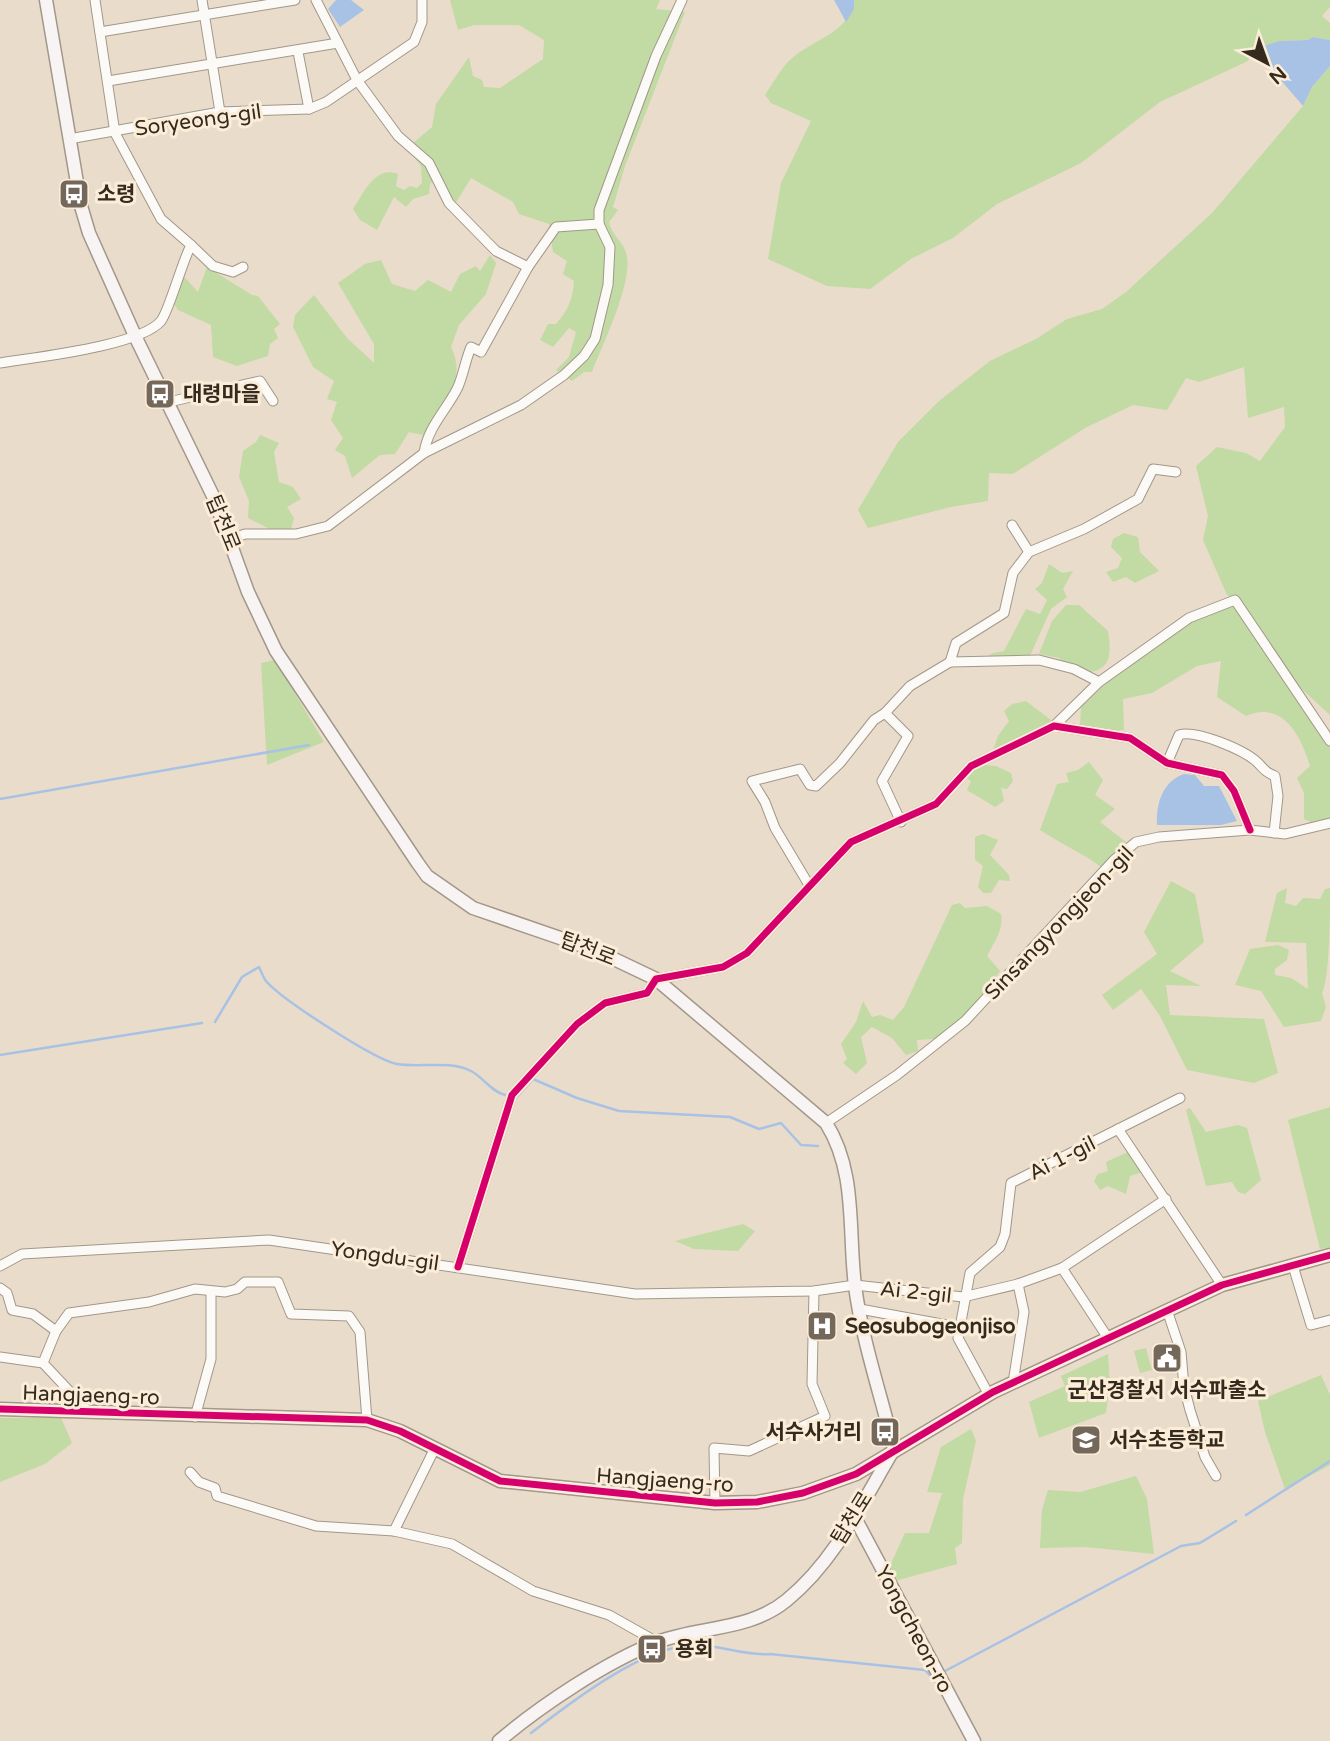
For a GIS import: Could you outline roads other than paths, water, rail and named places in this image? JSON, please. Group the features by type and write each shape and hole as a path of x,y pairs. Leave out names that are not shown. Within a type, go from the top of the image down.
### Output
{"main road":[{"name":"탑천로","path":"46,0 69,139 89,233 231,539 248,592 276,651 427,876 473,908 595,950 656,979 826,1123 837,1141 848,1180 855,1285 894,1449 854,1516 816,1574 785,1602 752,1621 699,1630 657,1642 611,1665 531,1716 499,1741"},
{"name":"Hangjaeng-ro","path":"0,1409 195,1417 367,1420 435,1448 500,1481 715,1503 757,1502 803,1493 856,1474 989,1395 1222,1285 1330,1255"},
{"name":"Yongcheon-ro","path":"854,1516 974,1741"}],"street":[{"name":"Soryeong-gil","path":"95,0 115,133"},
{"path":"202,0 220,112"},
{"path":"100,32 295,0"},
{"path":"316,0 357,79 398,136 429,163 449,203 496,251 528,267"},
{"name":"Soryeong-gil","path":"69,139 115,133 220,112 309,109 327,102 414,42 422,22 422,0"},
{"path":"231,539 245,534 296,534 328,526 424,453 521,405 584,356 595,339 608,285 610,247 599,224 599,210 656,57 682,0"},
{"path":"108,81 212,63 298,52 338,43"},
{"path":"298,52 309,109"},
{"path":"115,133 161,219 213,266 233,272 243,267"},
{"path":"424,453 427,435 458,387 471,347 481,352 528,267 556,227 599,224"},
{"path":"0,363 136,338 162,320 181,263 191,245"},
{"path":"169,402 260,381 274,401"},
{"path":"950,662 956,643 1004,613 1013,573 1029,551 1084,529 1138,499 1153,469 1175,472"},
{"path":"1012,525 1029,551"},
{"path":"458,1267 512,1096 577,1024 605,1003 647,993 656,979 723,967 747,953 852,842 936,804 971,766 1054,726 1099,682 1189,618 1236,600 1330,741"},
{"path":"809,885 775,828 752,781 800,769 810,785 816,786 840,763 874,720 885,713 909,686 950,662 1039,660 1074,669 1099,682"},
{"path":"885,713 908,736 882,781 901,822"},
{"path":"1054,726 1130,738 1167,763 1222,775 1234,791 1250,830"},
{"path":"1167,763 1179,735 1187,732 1208,736 1214,742 1257,762 1262,771 1275,776 1278,796 1274,832"},
{"name":"Sinsangyongjeon-gil","path":"826,1123 897,1075 965,1021 1114,860 1136,842 1159,836 1250,830 1285,834 1330,823"},
{"path":"1118,1129 1180,1098"},
{"name":"Ai 1-gil","path":"958,1327 970,1273 1000,1247 1005,1234 1011,1183 1118,1129 1222,1285"},
{"name":"Ai 2-gil","path":"855,1285 964,1297 1018,1284 1062,1268 1166,1199"},
{"name":"Yongdu-gil","path":"0,1266 22,1254 269,1240 635,1294 814,1291 855,1285"},
{"path":"1293,1266 1311,1325 1330,1320"},
{"path":"1062,1268 1108,1338"},
{"path":"43,1363 56,1331 69,1313 81,1309 149,1302 195,1289 211,1292 237,1289 245,1282 278,1282 290,1314 349,1316 360,1332 367,1420"},
{"path":"1013,1383 1024,1312 1018,1284"},
{"path":"0,1288 7,1293 12,1310 33,1314 56,1331"},
{"path":"715,1503 714,1448 750,1451 825,1416 812,1384 814,1291"},
{"path":"195,1417 211,1359 211,1292"},
{"path":"860,1308 958,1327 958,1338 989,1395"},
{"path":"1167,1310 1181,1352 1189,1410 1205,1457 1216,1476"},
{"path":"0,1357 43,1363 88,1411"},
{"path":"394,1531 435,1448"},
{"path":"190,1472 199,1482 215,1488 218,1496 269,1514 317,1526 394,1531 452,1544 533,1591 609,1615 657,1642"}],"water":[{"path":"336,0 351,0 364,10 340,27 328,9"},
{"path":"834,0 854,0 854,9 846,22"},
{"path":"1313,37 1330,40 1330,66 1312,87 1303,106 1254,49 1279,41 1308,40"},
{"path":"1184,774 1195,775 1204,786 1219,786 1237,821 1221,825 1157,825 1162,794 1171,782"}],"waterway":[{"path":"0,799 309,745"},
{"path":"215,1022 242,977 259,967 266,981 275,990 369,1052 397,1064 462,1068 471,1071 505,1095"},
{"path":"0,1055 202,1023"},
{"path":"516,1098 533,1079 577,1098 619,1111 730,1117 759,1129 781,1123 801,1145 818,1146"},
{"path":"1246,1515 1330,1461"},
{"path":"945,1671 1181,1546 1200,1543 1236,1521"},
{"path":"531,1733 608,1678 631,1665 675,1648 695,1645 925,1670 933,1678"}],"place":[{"name":"소령","path":"74,194"},
{"name":"대령마을","path":"160,394"},
{"name":"Seosubogeonjiso","path":"822,1326"},
{"name":"군산경찰서 서수파출소","path":"1167,1358"},
{"name":"서수사거리","path":"885,1432"},
{"name":"서수초등학교","path":"1086,1440"},
{"name":"용회","path":"652,1649"}]}
